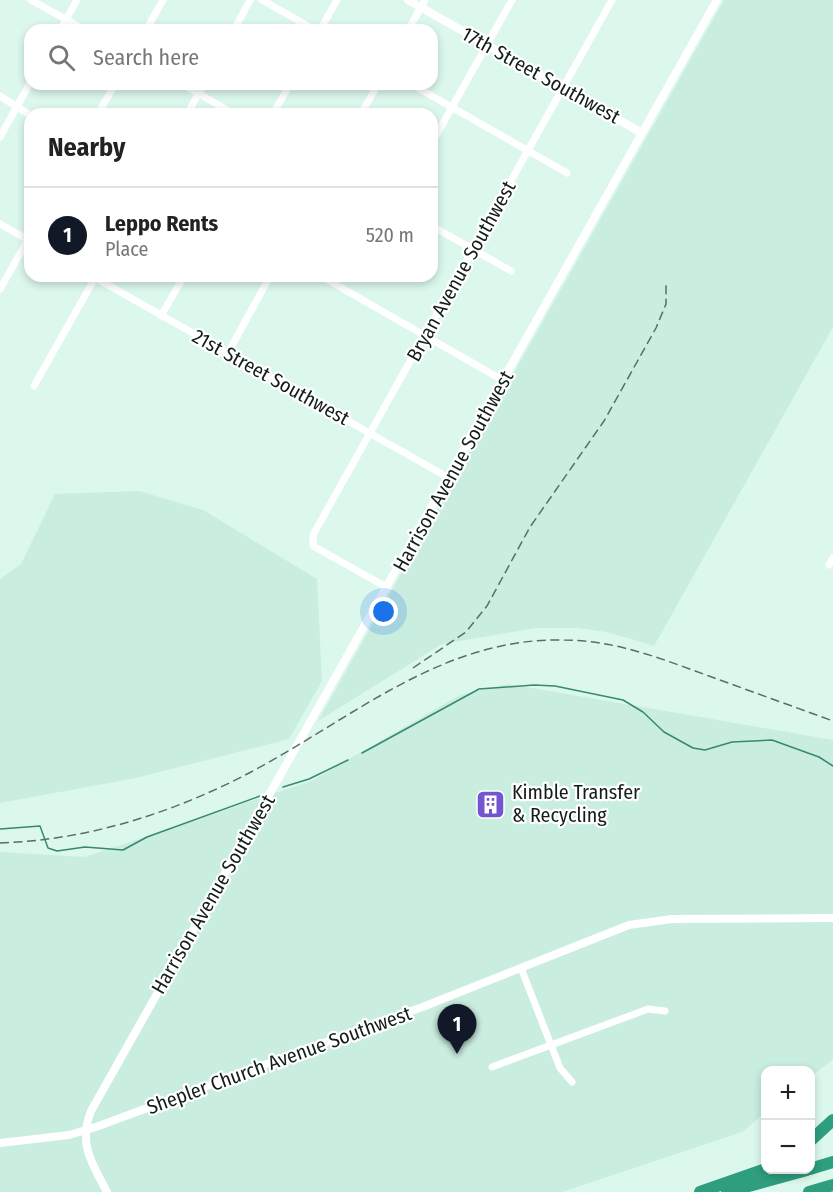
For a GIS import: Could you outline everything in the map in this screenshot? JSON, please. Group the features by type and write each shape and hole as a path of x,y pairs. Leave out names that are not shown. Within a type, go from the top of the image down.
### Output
{"highway":[{"path":"815,1137 833,1120"},
{"path":"815,1167 833,1162"},
{"path":"700,1192 761,1170"},
{"path":"727,1192 791,1174"},
{"path":"809,1192 833,1185"}],"street":[{"path":"31,0 75,24"},
{"path":"63,24 77,0"},
{"path":"149,24 163,0"},
{"path":"237,24 250,0"},
{"path":"262,0 304,24"},
{"path":"323,24 337,0"},
{"name":"17th Street Southwest","path":"408,0 423,4 487,45 642,133"},
{"path":"438,132 512,0"},
{"name":"Bryan Avenue Southwest","path":"388,588 311,543 612,0"},
{"name":"Harrison Avenue Southwest","path":"84,1131 102,1092 388,588 717,0"},
{"path":"411,24 423,4"},
{"path":"0,137 26,90"},
{"path":"101,108 112,90"},
{"path":"192,90 223,108"},
{"path":"190,108 200,90"},
{"path":"276,108 287,90"},
{"path":"364,108 375,90"},
{"path":"422,90 567,172"},
{"path":"0,96 24,110"},
{"path":"0,225 24,237"},
{"path":"438,229 511,271"},
{"path":"0,289 24,248"},
{"path":"34,386 91,282"},
{"name":"21st Street Southwest","path":"103,282 449,478"},
{"path":"161,316 181,282"},
{"path":"228,353 267,282"},
{"path":"331,282 504,381"},
{"path":"829,565 833,558"},
{"name":"Shepler Church Avenue Southwest","path":"0,1143 84,1131 521,968 613,930 653,920 833,918"},
{"path":"521,968 560,1068 573,1082"},
{"path":"492,1067 648,1009 665,1011"},
{"path":"84,1131 89,1155 107,1192"}],"shaded area":[{"path":"724,0 833,0 833,327 654,646 607,632 578,628 536,628 442,644 318,721"},
{"path":"139,491 203,510 317,579 322,681 289,739 136,778 0,803 0,579 21,564 55,494"},
{"path":"509,684 833,740 833,1059 815,1074 815,1066 761,1066 761,1116 742,1132 562,1192 0,1192 0,852 85,857 311,781 460,695"}],"waterway":[{"path":"362,753 479,689 534,685 555,686 623,700 643,712 664,732 693,748 705,750 732,742 772,740 819,757 833,766"},
{"path":"283,787 309,779 348,760"},
{"path":"0,829 40,826 48,848 57,851 85,847 123,850 147,837 260,796"}],"railway":[{"path":"413,668 466,632 487,606 530,527 604,421 656,328 666,304 666,282"},
{"path":"0,843 33,841 98,830 161,812 251,772 400,685 439,666 478,652 520,643 564,640 620,647 674,663 833,721"}],"place":[{"name":"Kimble Transfer & Recycling","path":"491,804"},
{"name":"Leppo Rents","path":"457,1054"}]}
